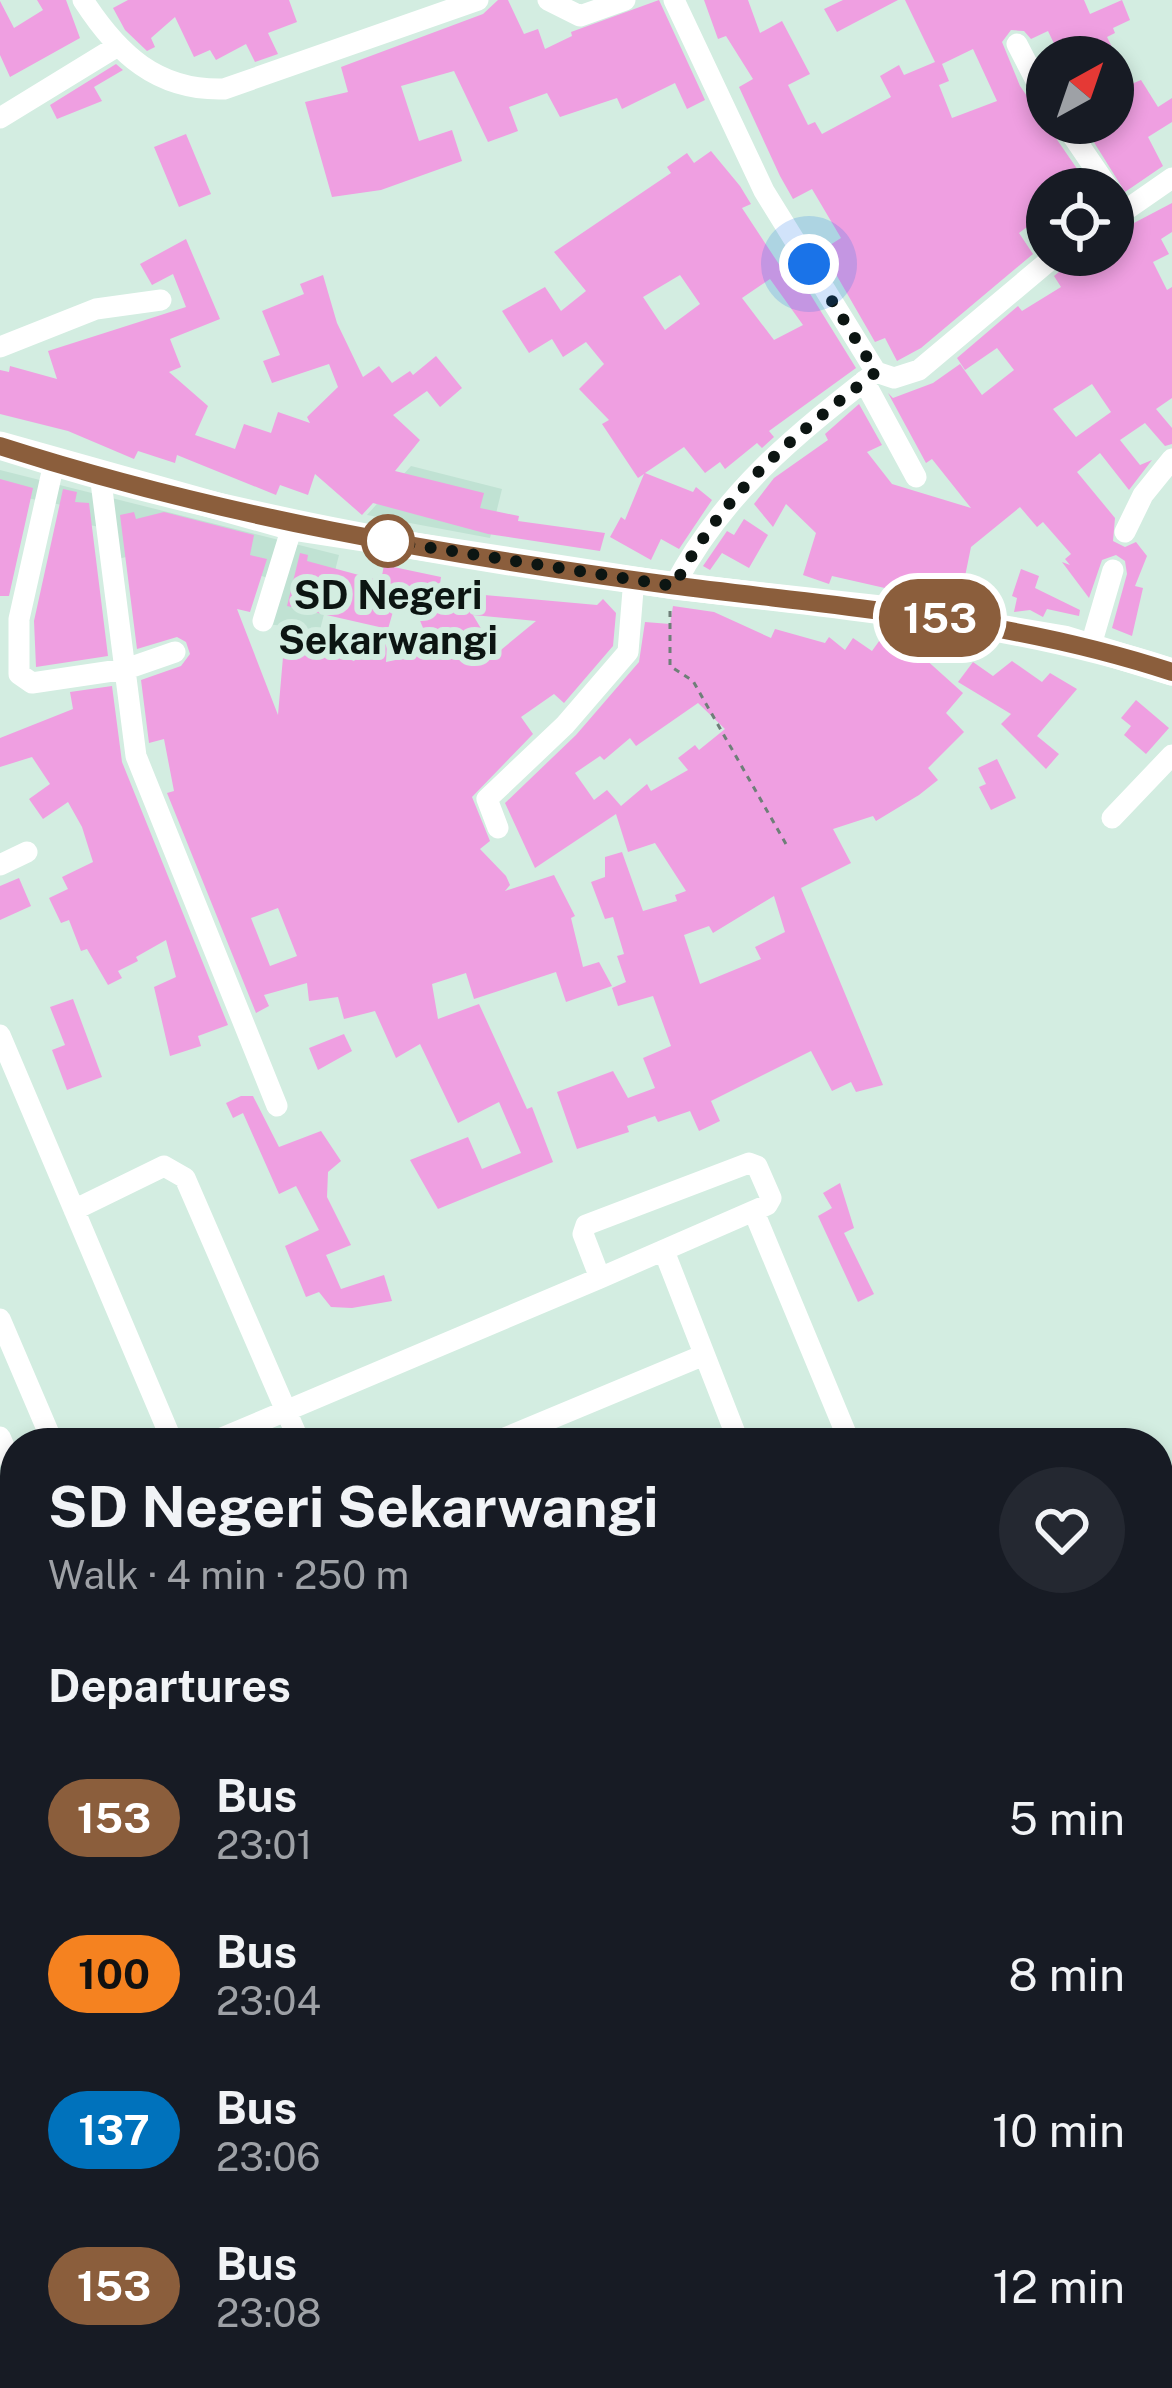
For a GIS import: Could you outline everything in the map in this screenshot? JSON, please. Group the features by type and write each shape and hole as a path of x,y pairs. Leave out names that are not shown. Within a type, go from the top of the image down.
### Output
{"main road":[{"path":"0,446 292,526 674,586 898,611 1091,645 1172,672"}],"street":[{"path":"83,0 116,47 167,82 192,90 224,88 478,0"},
{"path":"548,0 580,16 625,0"},
{"path":"674,0 764,191 870,377 916,477"},
{"path":"1017,44 1026,61"},
{"path":"0,118 116,47"},
{"path":"1134,195 1172,178"},
{"path":"674,586 702,534 749,476 870,377 894,378 919,370 1031,276"},
{"path":"0,347 96,309 160,300"},
{"path":"1125,532 1144,495 1172,459"},
{"path":"54,463 19,619 19,674 32,683 126,669 176,652"},
{"path":"100,475 136,755 277,1106"},
{"path":"262,621 292,526"},
{"path":"1091,645 1113,570"},
{"path":"498,828 487,800 566,725 628,652 634,578"},
{"path":"1112,818 1172,755"},
{"path":"0,865 27,852"},
{"path":"0,1035 167,1428"},
{"path":"245,1428 664,1251 754,1212 771,1198 757,1166 749,1163 586,1225 583,1234 599,1278"},
{"path":"74,1210 164,1166 185,1178 295,1428"},
{"path":"754,1212 844,1428"},
{"path":"664,1251 733,1428"},
{"path":"0,1319 47,1428"},
{"path":"529,1428 704,1355"}],"path":[{"path":"674,586 666,658 693,680 786,844"}],"shaded area":[{"path":"411,466 502,489 490,538 367,515"},
{"path":"0,470 339,555 320,630 266,624 278,582 219,560 149,552 117,559 109,529 75,522 77,508 27,498 0,508"}],"building":[{"path":"37,0 66,0 80,38 10,77 0,55 0,1 14,28 43,10"},
{"path":"128,0 289,0 297,22 268,33 278,54 255,62 246,44 216,60 210,50 194,57 175,17 151,38 155,47 147,51 125,30 113,8"},
{"path":"498,0 508,0 524,34 538,29 545,49 572,36 571,32 659,0 705,100 687,109 675,83 622,109 617,98 560,117 547,93 509,107 518,131 488,142 454,71 401,86 419,141 452,130 462,161 381,190 332,197 305,102 348,92 341,67 483,14"},
{"path":"704,0 748,0 760,33 782,21 810,74 788,85 808,125 815,122 822,134 891,97 880,76 899,65 904,75 935,62 905,0 1084,0 1090,14 1122,0 1130,20 1113,28 1115,33 1109,36 1050,36 1048,31 1028,36 1011,30 1002,42 1026,95 1026,144 1060,144 1077,168 1026,168 1026,228 1019,233 1026,244 1026,260 921,348 897,361 885,338 875,342 822,250 841,238 812,189 793,199 780,176 739,87 753,79 726,36 718,39","holes":["973,49 997,101 952,118 939,85 949,81 942,64"]},
{"path":"843,0 898,0 837,32 824,9"},
{"path":"116,64 123,70 94,87 102,101 57,119 50,105"},
{"path":"1141,80 1158,107 1172,98 1172,122 1148,137 1163,166 1134,186 1134,168 1110,168 1095,144 1134,144 1134,83"},
{"path":"186,134 211,194 179,207 154,147"},
{"path":"711,151 740,186 751,204 742,208 790,281 799,276 856,368 769,431 774,437 762,448 757,443 725,469 720,462 705,473 684,447 645,473 693,492 696,487 712,500 679,549 661,539 651,560 610,537 621,517 625,520 644,474 638,478 602,424 609,420 579,389 604,364 586,342 563,357 552,339 529,353 502,311 545,287 561,311 586,291 554,252 671,173 667,167 687,153 694,163","holes":["680,275 700,304 665,330 643,297","770,279 803,325 774,340 742,298"]},
{"path":"1172,203 1172,232 1161,239 1169,254 1153,262 1167,290 1172,287 1172,398 1156,409 1172,428 1172,444 1165,446 1145,423 1120,440 1140,465 1152,460 1129,490 1100,453 1077,472 1115,518 1113,541 1125,547 1136,542 1147,556 1135,586 1143,588 1132,636 1112,628 1127,574 1125,561 1116,555 1102,560 1089,598 1062,562 1070,565 1065,559 1071,554 1043,522 1037,527 1020,507 971,547 962,591 924,582 920,596 832,576 829,584 803,575 816,533 786,504 773,527 754,504 774,478 828,440 825,434 859,404 882,445 867,452 892,484 971,508 932,459 926,463 888,393 893,398 933,383 960,364 982,395 1014,370 997,348 965,370 957,358 1018,306 1022,311 1061,287 1054,276 1134,276 1134,223","holes":["1092,384 1111,412 1076,437 1053,409"]},
{"path":"186,239 220,319 170,339 181,367 169,372 208,406 195,435 235,449 244,424 271,433 278,412 310,423 307,417 338,387 329,364 272,383 263,361 280,355 262,311 304,294 300,284 323,275 337,323 363,377 379,366 392,383 410,371 413,375 436,356 462,388 440,407 427,391 393,415 420,440 395,471 484,493 480,508 519,516 518,521 605,533 600,551 488,534 373,503 362,515 315,474 308,495 280,485 276,495 177,455 175,463 138,451 134,459 68,431 0,414 0,370 9,372 10,366 57,379 48,351 186,307 173,274 152,285 140,264"},
{"path":"0,479 33,488 9,596 0,596"},
{"path":"63,489 77,492 75,502 89,503 108,656 36,667 34,621"},
{"path":"134,512 136,519 164,512 254,535 250,555 267,559 250,612 237,609 278,715 285,634 302,636 302,641 354,661 371,642 387,644 386,662 433,652 416,611 394,608 388,629 287,606 300,553 308,555 307,561 381,581 384,565 441,577 439,591 597,605 603,599 616,613 613,646 564,703 554,694 521,717 533,734 472,797 490,841 480,849 506,876 510,885 505,891 554,875 575,916 571,918 583,967 599,962 612,986 566,1002 556,972 474,999 466,973 432,984 438,1019 479,1004 527,1109 532,1107 553,1162 438,1209 410,1160 468,1137 482,1169 521,1153 499,1102 458,1123 420,1044 396,1058 375,1011 344,1019 338,997 309,1001 307,983 264,995 269,1006 256,1013 167,793 174,791 164,739 149,743 141,680 181,666 190,654 186,642 177,637 137,649 120,515","holes":["473,615 536,621 496,654","278,908 297,956 270,966 251,918"]},
{"path":"744,519 768,535 749,568 722,553 710,570 703,566 727,531 734,535"},
{"path":"1021,569 1039,576 1035,588 1080,610 1079,616 1047,609 1043,617 1030,610 1014,612 1017,598 1012,596"},
{"path":"673,606 714,612 771,638 775,629 825,643 829,637 845,650 853,638 872,651 882,637 907,655 913,648 963,693 946,713 964,732 928,768 938,780 919,795 876,821 873,816 833,829 851,863 801,888 883,1085 856,1092 851,1082 832,1091 811,1051 711,1101 720,1121 699,1131 690,1111 658,1122 655,1116 627,1126 629,1132 577,1149 557,1092 613,1071 628,1098 655,1088 643,1058 671,1046 653,996 618,1006 612,988 626,982 617,956 624,954 613,917 605,919 591,882 605,877 605,857 622,852 643,911 677,901 675,895 686,891 655,843 628,852 616,814 535,868 505,803 576,735 639,662 645,622 670,624","holes":["698,703 725,729 699,750 695,745 678,758 688,770 651,791 647,784 621,806 607,790 594,800 575,773 600,756 604,760 630,738 636,746","774,896 785,932 755,947 761,959 700,984 684,935 709,926 713,933"]},
{"path":"1012,661 1042,682 1050,673 1077,689 1037,736 1059,754 1046,769 1001,724 1011,714 958,682 973,662 993,676"},
{"path":"112,686 122,762 228,1025 198,1036 201,1046 170,1056 154,987 176,977 166,940 136,957 138,961 118,971 122,978 108,985 87,949 81,951 69,920 61,923 49,898 68,889 62,877 93,862 82,827 68,802 43,819 29,799 50,784 32,757 0,767 0,738 73,709 70,692"},
{"path":"1136,700 1169,728 1146,754 1124,735 1131,726 1121,718"},
{"path":"997,759 1016,798 991,810 979,787 986,784 978,768"},
{"path":"19,878 31,906 0,920 0,886"},
{"path":"73,999 102,1077 67,1090 52,1050 65,1045 50,1007"},
{"path":"344,1034 352,1051 318,1070 309,1048"},
{"path":"253,1096 279,1147 321,1131 341,1161 328,1172 327,1197 351,1245 326,1255 341,1289 384,1275 392,1301 352,1308 331,1307 319,1292 306,1297 285,1246 319,1230 296,1186 279,1194 243,1113 233,1118 226,1103"},
{"path":"840,1183 854,1228 844,1233 874,1294 858,1302 818,1216 832,1208 823,1193"}],"bus line":[{"name":"153","path":"0,446 292,526 674,586 898,611 1064,639 1172,672"}],"place":[{"name":"SD Negeri Sekarwangi","path":"388,541"}],"route":[{"path":"388,541 674,586 702,534 749,476 876,372 809,264"}]}
